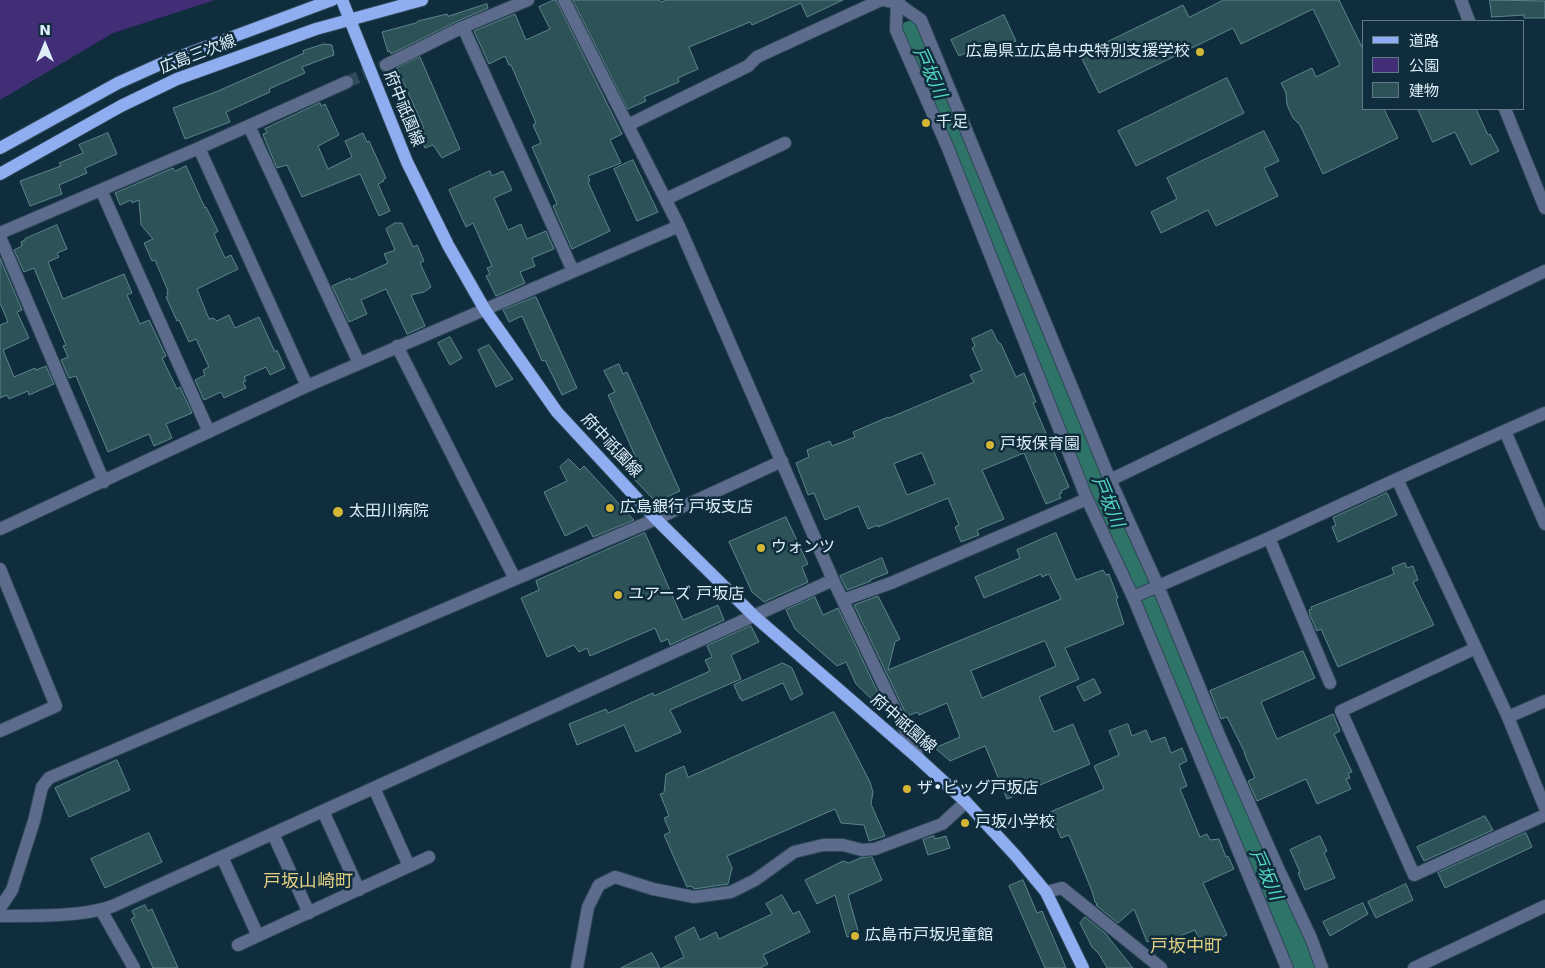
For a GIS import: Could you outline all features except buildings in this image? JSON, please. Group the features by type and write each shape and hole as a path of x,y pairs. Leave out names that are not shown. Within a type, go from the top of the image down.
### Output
{"main road":[{"name":"広島三次線","path":"0,148 118,83 165,62 332,0"},
{"name":"府中祇園線","path":"342,0 407,162 448,244 485,310 557,412 656,519 754,616 966,802 1046,892 1083,968"},
{"name":"広島三次線","path":"0,174 121,106 176,79 308,32 422,0"}],"street":[{"path":"386,64 463,27 528,0"},
{"path":"564,0 679,226 833,580 919,759"},
{"path":"628,125 748,66 757,57 882,0 898,1 921,20 1110,480 1158,586 1277,866 1311,938 1322,968"},
{"path":"1461,0 1469,20"},
{"path":"898,1 896,30 947,146 1087,499 1133,596 1287,968"},
{"path":"463,27 573,271"},
{"path":"104,482 0,235 346,82"},
{"path":"1505,110 1545,208"},
{"path":"249,126 359,363"},
{"path":"666,199 785,143"},
{"path":"199,148 307,386"},
{"path":"101,190 209,432"},
{"path":"0,529 307,386 679,226"},
{"path":"1110,480 1545,271"},
{"path":"397,346 515,579"},
{"path":"1133,596 1269,538 1545,413"},
{"path":"1505,431 1545,524"},
{"path":"0,908 12,890 34,821 42,787 49,778 656,519 782,462"},
{"path":"1397,479 1508,717 1545,808"},
{"path":"843,600 891,583 1087,499"},
{"path":"1269,538 1330,683"},
{"path":"0,569 56,706 0,731"},
{"path":"0,916 43,915 101,910 833,580"},
{"path":"1476,648 1341,711 1414,875 1545,815"},
{"path":"1508,717 1545,701"},
{"path":"374,788 409,866"},
{"path":"577,968 588,906 599,885 615,877 654,889 694,897 731,892 755,880 794,852 823,845 843,845 862,850 875,849 942,824 966,802"},
{"path":"323,811 359,890"},
{"path":"273,834 309,913"},
{"path":"222,856 258,936"},
{"path":"238,945 429,857"},
{"path":"1046,892 1062,888 1161,968"},
{"path":"1414,968 1545,906"},
{"path":"101,910 134,968"}],"green space":[{"path":"0,0 215,0 113,33 0,100"}],"waterway":[{"name":"戸坂川","path":"912,35 930,79 954,127 980,205 1014,291 1059,388 1207,744 1284,913 1306,968"}],"tunnel":[{"path":"347,82 386,65"}],"place":[{"name":"広島県立広島中央特別支援学校","path":"1200,52"},
{"name":"千足","path":"926,123"},
{"name":"戸坂保育園","path":"990,445"},
{"name":"広島銀行 戸坂支店","path":"610,508"},
{"name":"太田川病院","path":"338,512"},
{"name":"ウォンツ","path":"761,548"},
{"name":"ユアーズ 戸坂店","path":"618,595"},
{"name":"ザ•ビッグ戸坂店","path":"907,789"},
{"name":"戸坂小学校","path":"965,823"},
{"name":"広島市戸坂児童館","path":"855,936"}],"district":[{"name":"戸坂山崎町","path":"308,882"},
{"name":"戸坂中町","path":"1186,947"}]}
